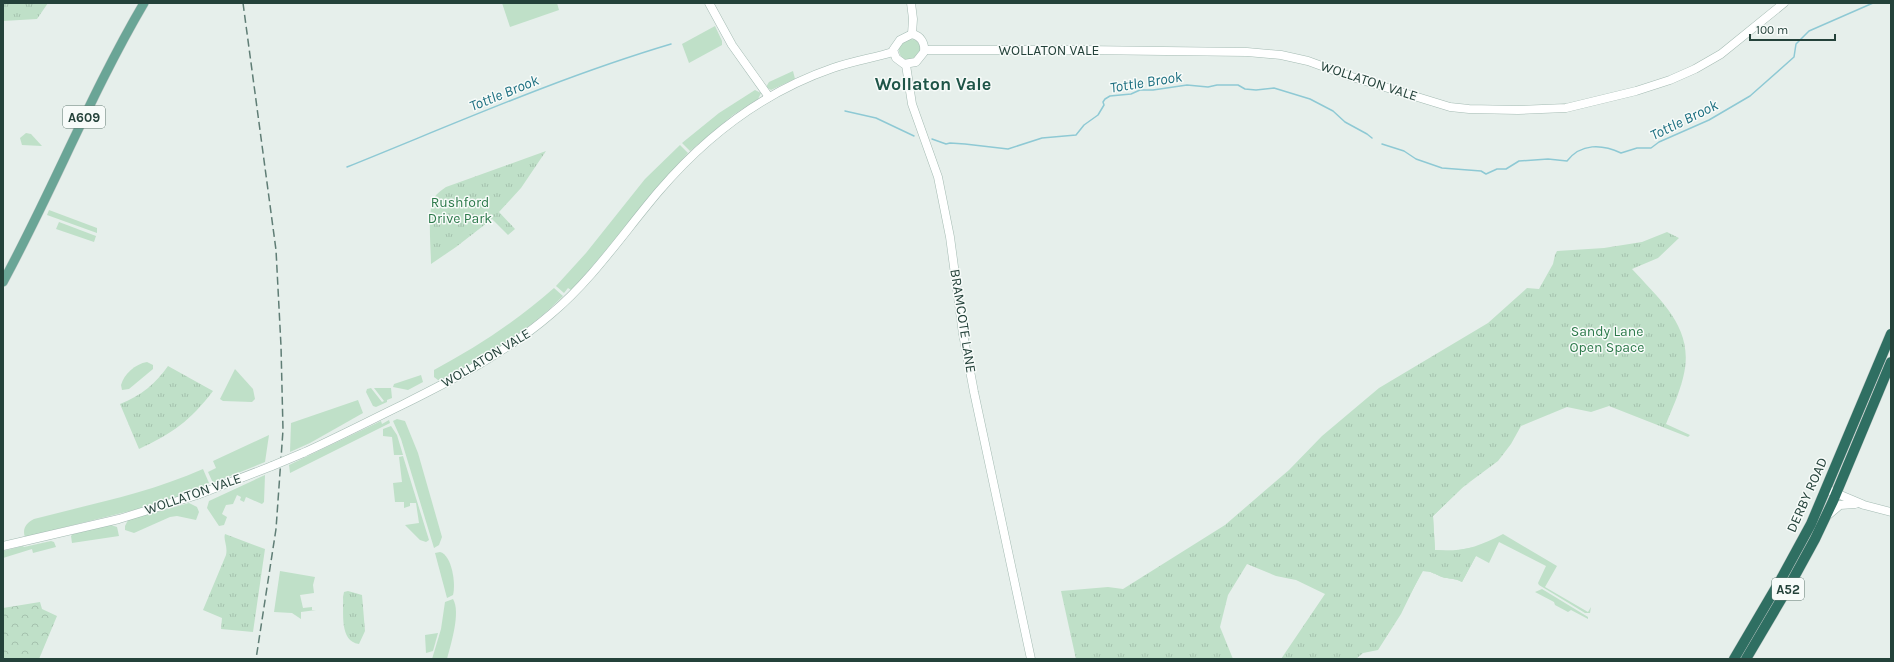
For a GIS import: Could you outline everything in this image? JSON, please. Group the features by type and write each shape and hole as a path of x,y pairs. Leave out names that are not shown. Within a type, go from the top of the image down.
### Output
{"highway":[{"name":"DERBY ROAD","path":"1734,659 1791,562 1811,524 1891,334"},
{"name":"DERBY ROAD","path":"1746,659 1792,581 1826,518 1891,362"}],"main road":[{"name":"A609","path":"3,282 41,210 95,93 144,3"}],"street":[{"path":"709,3 732,45 769,97"},
{"path":"911,3 913,19 912,34"},
{"name":"WOLLATON VALE","path":"925,50 1247,52 1281,55 1308,62 1450,107 1518,110 1566,108 1636,91 1670,80 1695,69 1721,54 1784,3"},
{"path":"912,34 916,35 923,41 925,50 919,60 914,64 906,65 898,60 893,52 895,46 900,40 912,34"},
{"name":"WOLLATON VALE","path":"3,546 119,519 197,496 303,453 430,391 498,353 533,329 570,297 592,274 658,192 692,155 730,122 769,97 793,84 832,68 893,52"},
{"name":"BRAMCOTE LANE","path":"906,65 912,104 938,177 950,237 963,334 1013,580 1031,659"},
{"path":"1826,489 1864,504 1891,512"},
{"path":"1826,518 1840,505 1864,504"}],"green space":[{"path":"3,3 48,3 37,19 3,21"},
{"path":"502,3 557,3 559,10 510,27"},
{"path":"715,26 722,41 722,45 689,63 682,44"},
{"path":"910,39 918,42 921,50 918,58 910,61 902,58 899,50 902,42"},
{"path":"793,71 795,79 771,90 766,87 769,82"},
{"path":"755,90 761,93 758,99 733,115 690,151 682,143 719,113"},
{"path":"26,133 31,134 42,146 22,145 20,138"},
{"path":"680,145 688,153 571,290 568,288 564,293 556,286 586,253 645,179"},
{"name":"Rushford Drive Park","path":"546,151 521,188 499,212 515,229 508,235 492,219 431,264 431,212 434,198 438,193 446,187"},
{"path":"49,210 97,228 97,233 47,215"},
{"path":"59,222 96,236 94,242 56,229"},
{"name":"Sandy Lane Open Space","path":"1667,232 1679,238 1658,258 1632,269 1673,317 1680,330 1685,345 1686,361 1683,378 1666,424 1690,435 1688,437 1609,406 1591,412 1567,407 1521,426 1511,444 1498,461 1463,487 1433,516 1435,550 1453,551 1481,546 1462,582 1422,571 1401,614 1378,650 1363,653 1356,659 1281,659 1325,594 1296,580 1276,576 1247,564 1228,595 1220,627 1233,659 1076,659 1061,591 1108,587 1123,589 1225,525 1289,470 1322,436 1379,388 1488,323 1527,288 1539,289 1553,264 1557,251 1604,248 1642,242"},
{"path":"554,288 563,296 521,332 474,362 441,380 434,377 434,370 497,332"},
{"path":"147,362 153,365 153,369 129,389 122,390 122,381 127,373 134,367"},
{"path":"168,366 213,391 197,410 180,425 171,432 139,449 120,404 141,393 158,378"},
{"path":"235,369 253,389 255,399 252,402 223,401 220,399"},
{"path":"421,375 423,382 408,390 393,387 394,384"},
{"path":"371,388 382,402 384,401 374,388 391,388 392,398 376,407 373,406 366,392 367,389"},
{"path":"358,400 363,413 310,443 290,452 291,423"},
{"path":"397,419 405,421 418,453 442,537 439,545 434,548 401,439 393,421"},
{"path":"389,420 390,423 290,473 289,465 381,421 382,424"},
{"path":"391,426 397,435 403,455 394,455 392,437 383,436 383,429"},
{"path":"269,435 265,462 213,483 208,472 216,468 213,461"},
{"path":"403,456 429,540 426,542 420,540 405,525 419,523 416,503 410,503 410,506 404,508 404,502 395,502 393,483 402,482 399,457"},
{"path":"203,469 209,483 204,485 205,487 192,491 192,493 142,508 25,537 25,526 34,519 162,485"},
{"path":"265,475 264,502 262,504 246,497 244,502 240,500 241,497 237,495 233,504 226,505 222,514 227,517 224,525 219,526 207,508 209,501"},
{"path":"1471,482 1463,487 1433,516 1435,550 1470,548 1503,534 1557,566 1545,587 1588,612 1591,607 1590,613 1585,613 1539,585 1538,583 1546,566 1499,542 1489,563 1476,556 1462,582 1442,577 1431,572 1423,571 1407,600 1405,572 1432,559 1411,515"},
{"path":"189,503 197,507 199,512 196,520 177,516 170,517 134,533 125,530 128,520"},
{"path":"111,525 117,527 119,536 72,543 71,536 73,534"},
{"path":"225,534 265,549 253,632 221,629 222,618 203,610 226,555"},
{"path":"51,541 54,542 56,547 33,553 32,549 3,558 3,551"},
{"path":"440,552 448,558 452,570 454,590 453,595 447,598 435,553"},
{"path":"280,571 315,577 313,585 314,593 300,595 303,608 312,607 312,610 316,610 301,612 301,619 292,613 274,612"},
{"path":"1542,589 1588,617 1588,619 1571,610 1568,612 1555,605 1554,602 1535,592"},
{"path":"348,591 362,595 365,631 359,644 348,638 345,632 343,597 344,592"},
{"path":"453,599 456,620 447,659 432,659 441,629 445,602"},
{"path":"40,602 42,609 57,616 39,659 3,659 3,608"},
{"path":"438,633 433,651 426,653 425,635"}],"waterway":[{"name":"Tottle Brook","path":"1382,144 1404,151 1416,159 1442,168 1481,171 1486,174 1497,169 1506,169 1519,161 1548,159 1567,161 1573,155 1585,148 1607,148 1621,153 1637,148 1651,148 1659,142 1709,120 1750,96 1794,57 1796,44 1809,31 1873,3"},
{"name":"Tottle Brook","path":"347,167 548,86 671,44"},
{"name":"Tottle Brook","path":"932,139 946,144 965,144 1008,149 1042,138 1076,135 1084,125 1098,115 1104,105 1103,102 1110,96 1131,94 1140,90 1153,90 1187,85 1208,87 1217,85 1238,85 1245,89 1256,90 1274,88 1310,99 1333,111 1345,122 1372,138"},
{"name":"Tottle Brook","path":"845,111 876,118 914,136"}],"railway":[{"path":"243,3 276,250 281,346 283,430 276,529 256,659"}],"district":[{"name":"Wollaton Vale","path":"933,84"}]}
